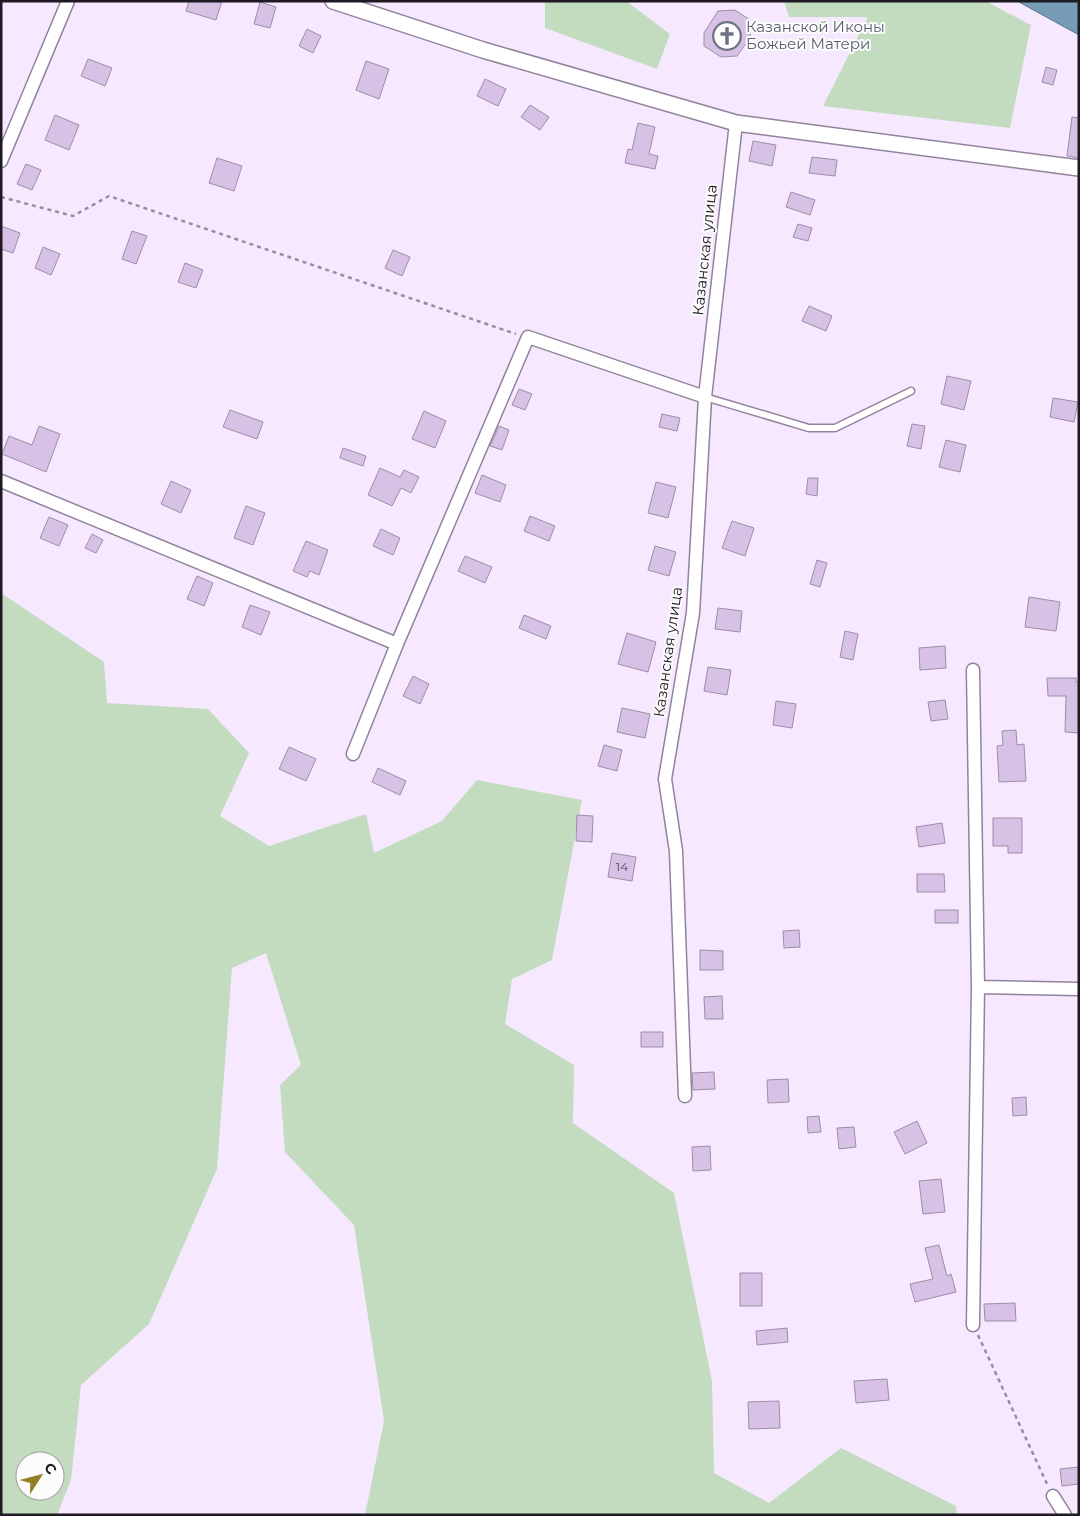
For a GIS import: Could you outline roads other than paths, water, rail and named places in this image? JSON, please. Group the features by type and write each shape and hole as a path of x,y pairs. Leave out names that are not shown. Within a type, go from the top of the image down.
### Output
{"street":[{"path":"1,161 68,1"},
{"path":"333,1 483,50 736,123 1079,168"},
{"name":"Казанская улица","path":"685,1096 676,851 665,778 693,613 705,397 736,123"},
{"path":"353,754 397,644 528,338 705,397"},
{"path":"1,481 397,644"},
{"path":"973,670 978,987 973,1325"},
{"path":"978,987 1079,990"},
{"path":"1052,1496 1065,1515"}],"lane":[{"path":"705,397 809,428 835,428 911,392"}],"water":[{"path":"1079,1 1079,35 1019,2"}],"place":[{"name":"Казанской Иконы Божьей Матери","path":"727,36"}]}
